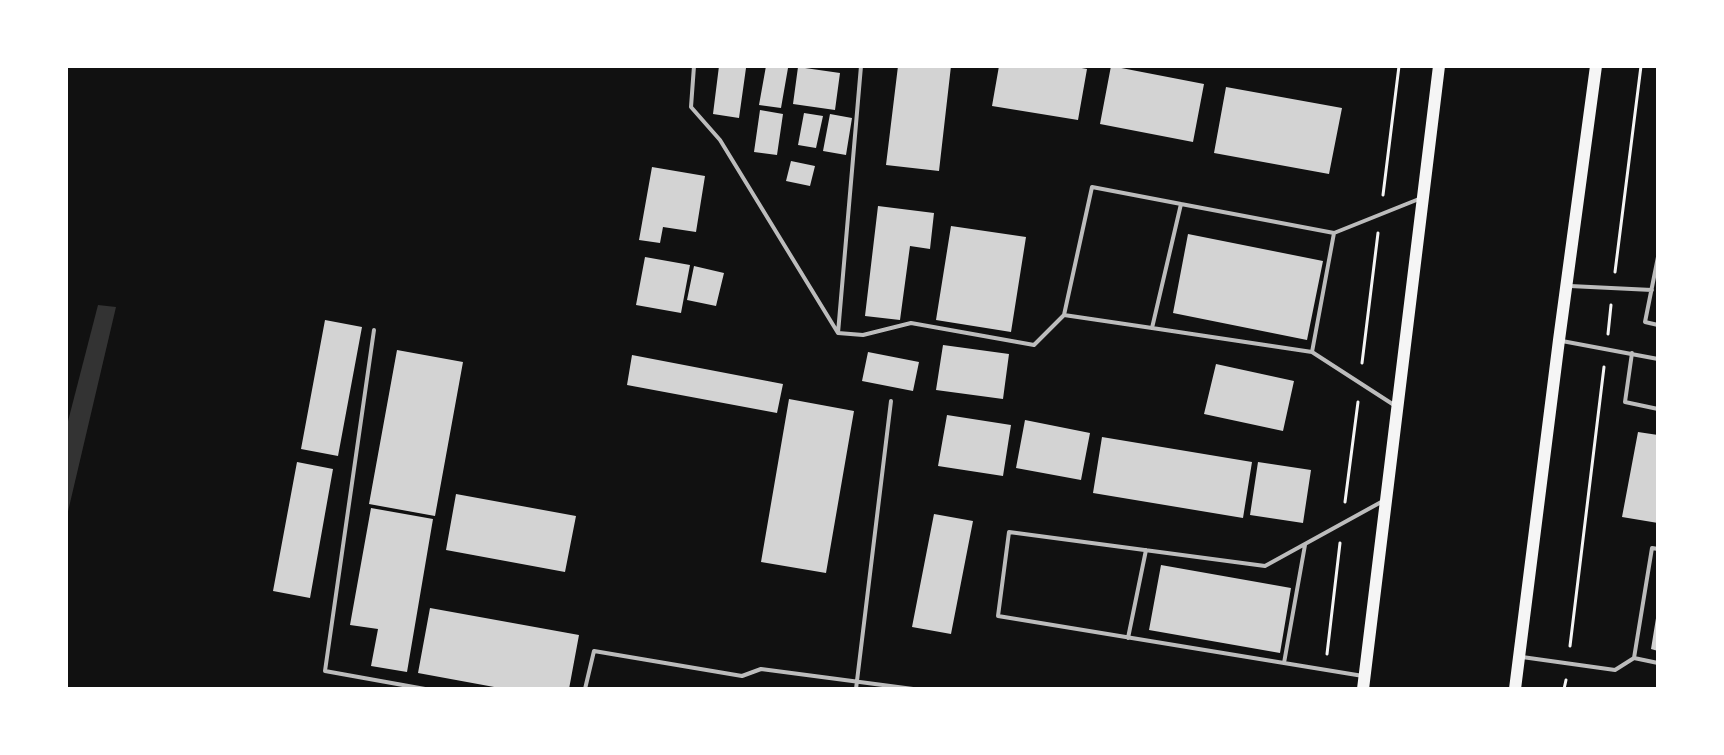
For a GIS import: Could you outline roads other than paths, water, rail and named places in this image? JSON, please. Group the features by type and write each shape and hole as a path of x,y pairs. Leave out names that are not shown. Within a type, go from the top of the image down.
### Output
{"main road":[{"path":"1364,682 1439,66"},
{"path":"1515,689 1596,66"}],"lane":[{"path":"694,66 690,107 720,140 838,333"},
{"path":"838,333 861,66"},
{"path":"838,333 863,335 911,324 1034,345 1064,315 1092,187 1334,233 1423,198"},
{"path":"1152,328 1181,204"},
{"path":"1312,352 1334,233"},
{"path":"1658,257 1645,322 1658,325"},
{"path":"1567,286 1652,290"},
{"path":"1064,315 1312,352 1398,408"},
{"path":"374,330 325,671 425,689"},
{"path":"1559,340 1658,359"},
{"path":"1632,353 1625,402 1658,409"},
{"path":"856,689 891,402"},
{"path":"1364,682 1284,663 998,616 1009,532 1265,566 1387,499"},
{"path":"1284,663 1305,545"},
{"path":"1634,658 1652,548 1658,549"},
{"path":"1128,638 1146,550"},
{"path":"585,689 594,651 742,676 760,670 913,689"},
{"path":"1520,657 1615,670 1634,658 1658,663"}]}
